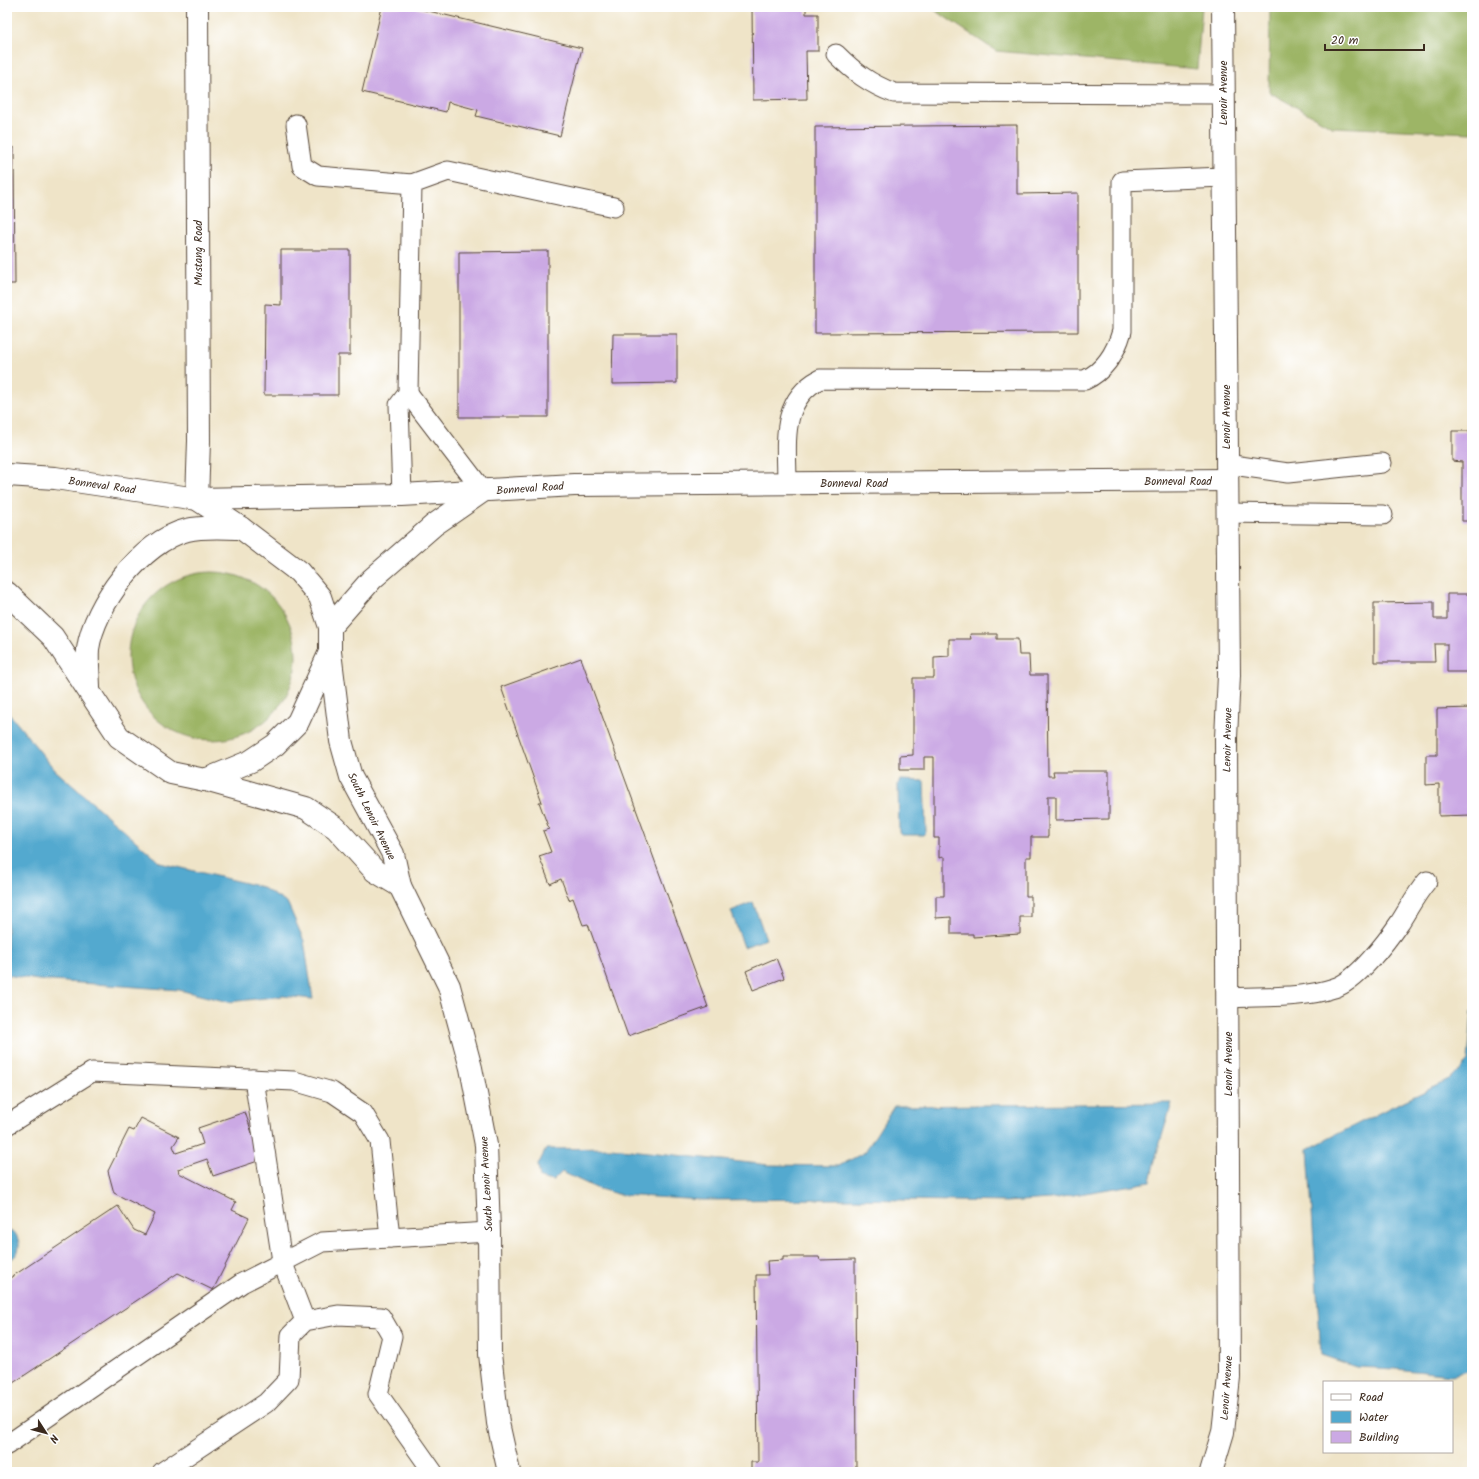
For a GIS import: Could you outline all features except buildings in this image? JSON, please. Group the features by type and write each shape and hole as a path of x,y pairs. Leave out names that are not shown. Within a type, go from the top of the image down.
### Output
{"street":[{"name":"Mustang Road","path":"197,7 199,434 197,499"},
{"name":"Lenoir Avenue","path":"1211,1472 1223,1432 1229,1377 1226,738 1229,675 1223,7"},
{"name":"Bonneval Road","path":"7,475 55,478 197,499 402,495 574,485 787,483 1226,472"},
{"name":"Bonneval Road","path":"330,627 372,579 434,525 482,491"},
{"name":"Bonneval Road","path":"197,499 242,528 299,572 320,598 330,627 330,652 298,722 280,741 251,761 205,780"},
{"path":"89,689 88,649 98,614 116,586 141,558 166,538 187,530 242,528"},
{"path":"7,594 54,636 119,737 171,773 205,780"},
{"name":"South Lenoir Avenue","path":"330,652 341,741 351,776 393,854 400,886 449,986 471,1068 486,1144 489,1232 490,1354 498,1423 509,1472"},
{"name":"South Lenoir Avenue","path":"205,780 306,808 336,828 375,871 400,886"}],"lane":[{"path":"836,54 848,66 874,85 894,93 1223,94"},
{"path":"296,124 302,166 318,176 412,184 448,171 614,207"},
{"path":"787,483 789,416 801,394 809,385 820,379 1086,380 1096,374 1113,354 1122,331 1122,181 1224,178"},
{"path":"402,495 399,405 408,393 412,184"},
{"path":"408,393 482,491"},
{"path":"1226,472 1288,473 1382,463"},
{"path":"1227,513 1383,515"},
{"path":"1228,998 1299,995 1336,988 1363,969 1400,922 1416,894 1427,881"},
{"path":"7,1125 92,1072 294,1081 332,1092 363,1113 380,1141 390,1238"},
{"path":"254,1079 282,1261 304,1321"},
{"path":"7,1445 242,1283 282,1261 322,1242 489,1232"},
{"path":"162,1472 266,1404 289,1379 291,1335 304,1321 338,1315 381,1317 392,1336 378,1394 433,1472"}],"green space":[{"path":"930,7 1202,7 1197,69 996,51"},
{"path":"1270,7 1472,7 1472,133 1332,127 1269,92"},
{"path":"204,572 220,572 244,578 259,586 272,596 282,609 290,624 295,640 295,672 290,688 282,703 272,716 259,726 236,737 220,740 204,740 188,737 172,730 158,721 147,710 138,696 131,680 128,664 128,648 131,632 138,616 147,602 158,591 172,582 188,575"}],"water":[{"path":"7,711 55,770 161,863 262,887 288,904 304,941 313,999 283,996 229,1002 179,990 38,980 7,975"},
{"path":"900,780 924,781 926,832 923,835 901,835 899,832 898,784"},
{"path":"753,902 766,939 744,947 731,911"},
{"path":"1472,1011 1472,1370 1452,1375 1396,1369 1357,1367 1321,1355 1308,1149 1389,1108 1449,1080 1468,1061"},
{"path":"1172,1103 1150,1182 1050,1199 1007,1202 851,1199 703,1200 621,1195 596,1188 562,1172 553,1181 540,1178 538,1165 546,1149 611,1148 769,1165 839,1166 865,1152 894,1106"},
{"path":"7,1230 15,1233 19,1241 18,1252 9,1261 7,1261"}]}
